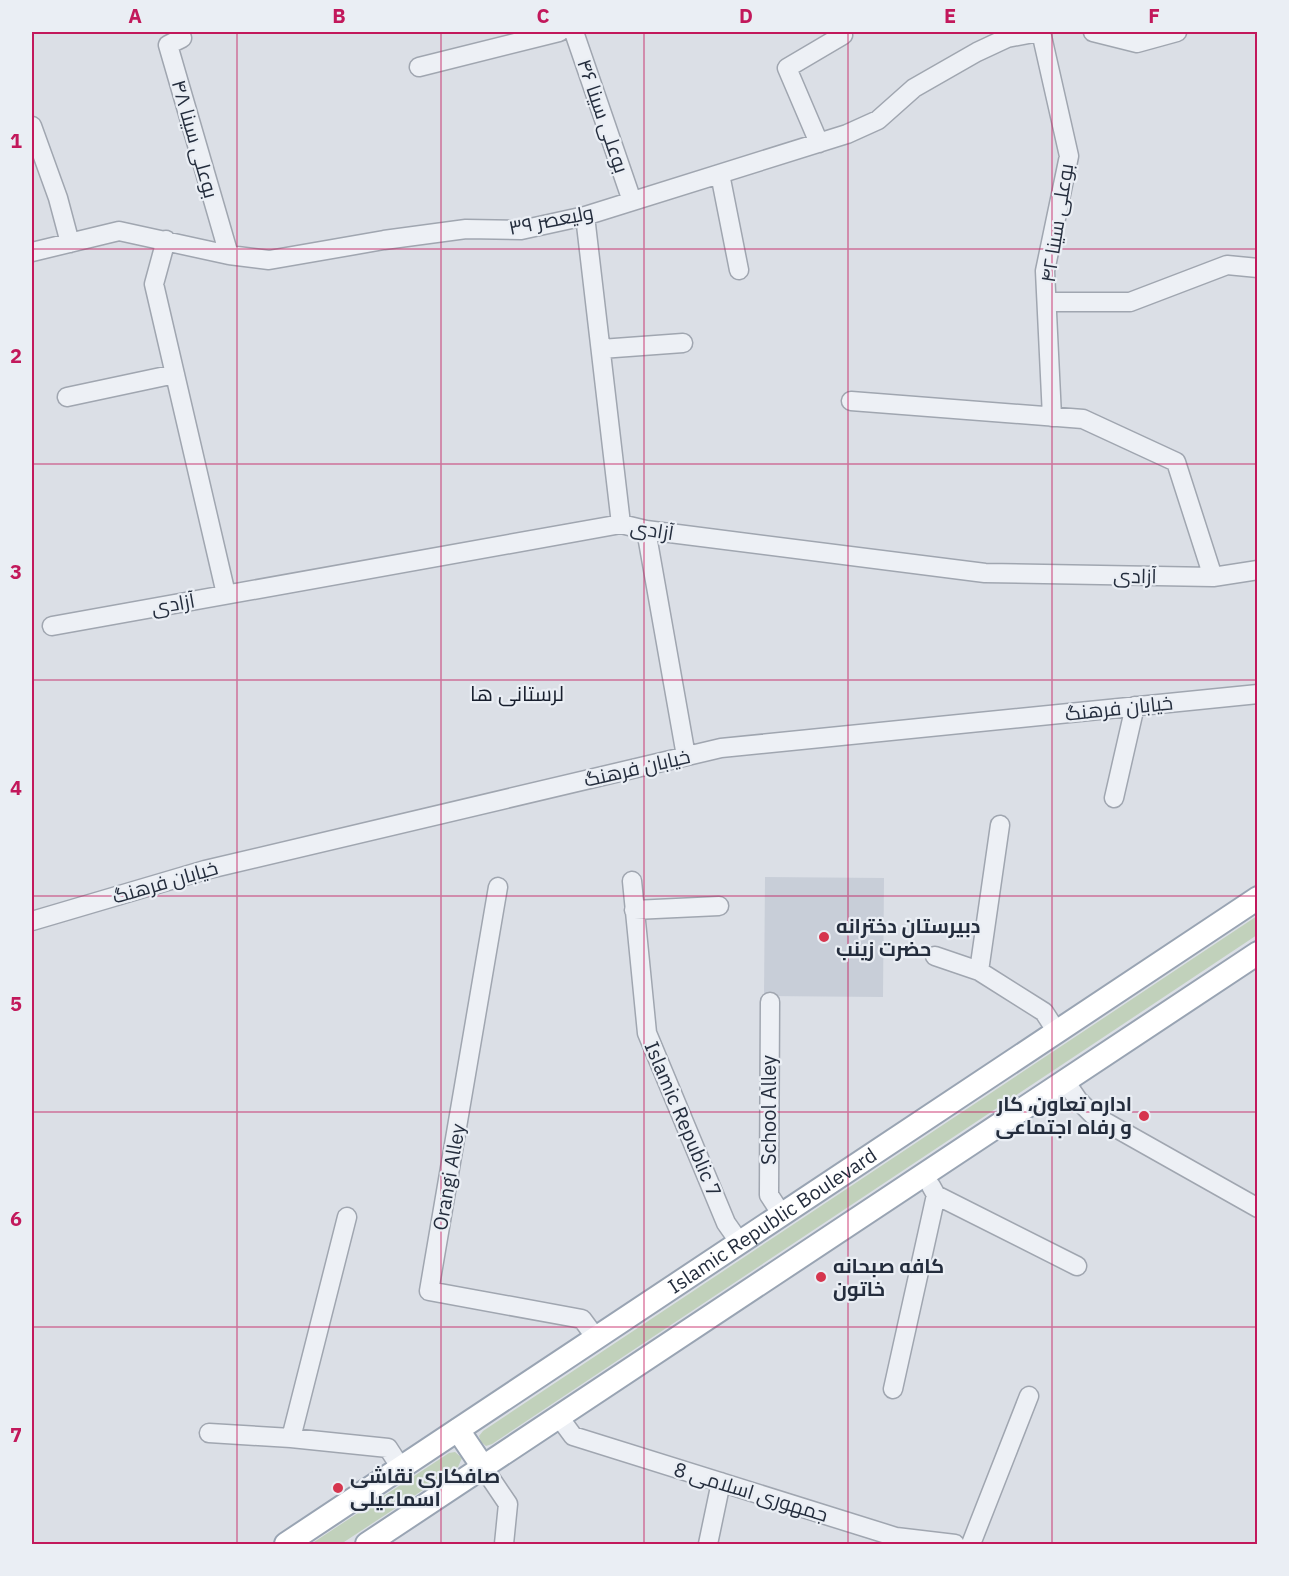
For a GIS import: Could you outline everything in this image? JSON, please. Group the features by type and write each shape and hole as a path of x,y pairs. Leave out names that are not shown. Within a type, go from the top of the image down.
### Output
{"main road":[{"name":"Islamic Republic Boulevard","path":"286,1545 1257,898"},
{"path":"367,1545 1065,1080 1255,959"},
{"path":"458,1430 483,1467"}],"street":[{"name":"بوعلی سینا ۴۸","path":"180,32 182,38 168,45 229,255"},
{"path":"419,67 559,32"},
{"name":"بوعلی سینا ۴۶","path":"574,32 632,201"},
{"path":"819,143 787,68 843,36 841,32"},
{"name":"ولیعصر ۳۹","path":"32,252 119,231 229,255 269,260 384,240 466,230 521,230 585,216 847,134 878,120 914,88 977,52 1007,38 1040,32"},
{"name":"بوعلی سینا ۴۲","path":"1040,32 1069,156 1045,271 1052,417"},
{"path":"1093,32 1137,43 1177,32"},
{"path":"32,126 35,144 58,198 70,243"},
{"path":"720,174 739,270"},
{"path":"585,216 621,524"},
{"path":"166,240 154,284 226,594"},
{"path":"1047,302 1130,302 1227,265 1257,268"},
{"path":"601,349 683,343"},
{"path":"67,397 175,374"},
{"path":"851,401 1083,419 1176,462 1212,577"},
{"name":"آزادی","path":"52,626 621,524 646,530 985,573 1212,577 1257,570"},
{"path":"646,530 686,756"},
{"name":"خیابان فرهنگ","path":"32,921 205,870 721,748 1257,694"},
{"path":"1114,798 1135,706"},
{"path":"979,970 1000,825"},
{"name":"Islamic Republic 7","path":"632,881 647,1033 726,1223 740,1243"},
{"name":"Orangi Alley","path":"498,887 429,1291 582,1319 596,1338"},
{"path":"634,910 719,906"},
{"path":"935,956 979,970 1044,1012 1057,1032"},
{"name":"School Alley","path":"770,1002 769,1195 782,1215"},
{"path":"1065,1080 1078,1100 1093,1115 1257,1208"},
{"path":"923,1175 936,1195 1077,1266"},
{"path":"893,1389 936,1195"},
{"path":"291,1438 347,1217"},
{"path":"971,1545 1029,1396"},
{"name":"جمهوری اسلامی 8","path":"560,1417 573,1436 896,1537 955,1545"},
{"path":"208,1433 291,1438 388,1448 401,1468"},
{"path":"483,1467 508,1504 504,1545"},
{"path":"708,1545 721,1482"}],"shaded area":[{"name":"دبیرستان دخترانه حضرت زینب","path":"765,877 884,878 883,997 764,996"}],"green space":[{"path":"1257,916 1257,935 492,1444 486,1446 481,1442 479,1436 483,1431"},
{"path":"455,1452 462,1458 458,1467 341,1544 311,1544 449,1453"}],"place":[{"name":"دبیرستان دخترانه حضرت زینب","path":"824,937"},
{"name":"اداره تعاون، کار و رفاه اجتماعی","path":"1144,1116"},
{"name":"کافه صبحانه خاتون","path":"821,1277"},
{"name":"صافکاری نقاشی اسماعیلی","path":"338,1488"}],"district":[{"name":"لرستانی ها","path":"517,694"}]}
